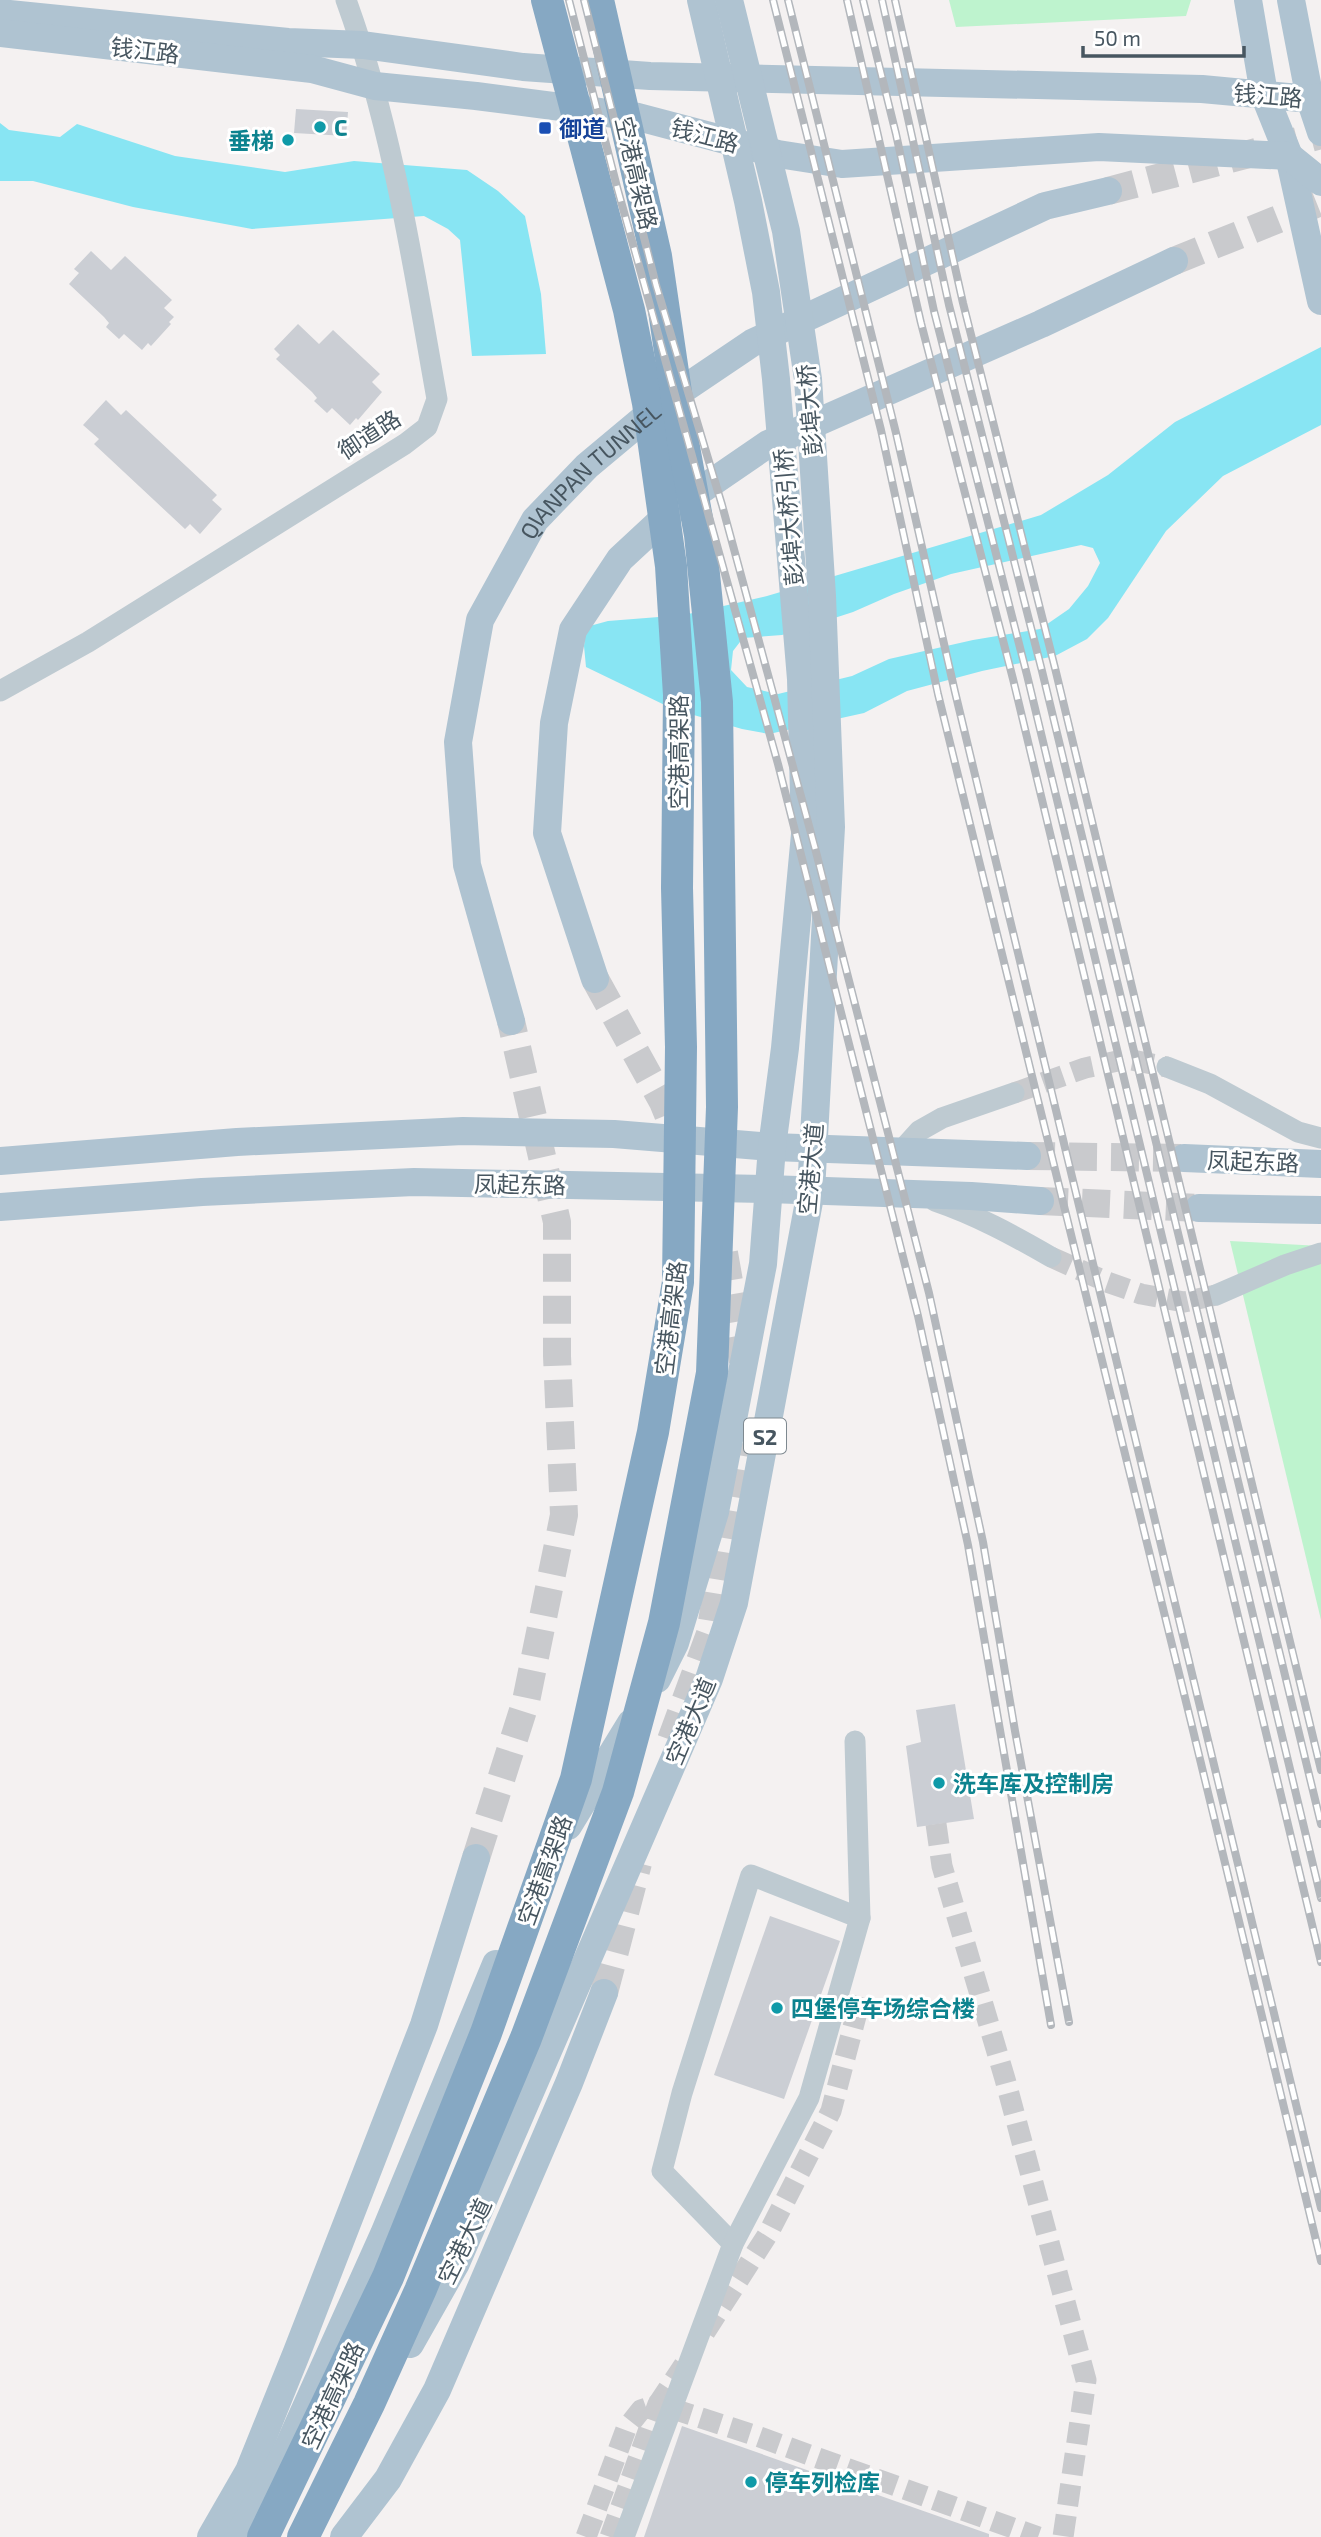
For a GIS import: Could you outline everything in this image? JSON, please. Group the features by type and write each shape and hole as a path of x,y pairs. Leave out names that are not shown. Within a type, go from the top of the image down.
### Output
{"highway":[{"name":"空港高架路","path":"263,2537 388,2277 486,2033 576,1779 653,1432 678,1282 681,1047 677,888 679,695 671,566 648,403 629,310 547,0"},
{"name":"空港高架路","path":"303,2537 369,2404 425,2279 526,2038 618,1791 664,1623 712,1373 722,1107 717,702 701,535 684,447 656,256 598,0"}],"main road":[{"name":"彭埠大桥引桥","path":"701,0 748,201 766,292 801,679 818,831"},
{"name":"彭埠大桥","path":"729,0 786,231 808,379 822,596 818,831"},
{"path":"1248,0 1264,94 1289,156 1321,301"},
{"path":"1291,0 1321,132"},
{"name":"钱江路","path":"0,13 288,42 363,45 523,66 650,76 1202,89 1315,98"},
{"name":"钱江路","path":"0,33 312,69 375,86 638,117 778,154 842,164 1099,147 1289,156"},
{"path":"1289,156 1321,182"},
{"name":"QIANPAN TUNNEL","path":"511,1021 467,865 458,742 480,620 535,520 587,466 660,405 752,343 1045,206 1108,191"},
{"path":"595,979 547,833 554,723 573,629 620,559 676,508 768,444 1041,324 1174,261"},
{"name":"空港大道","path":"238,2537 286,2452 378,2246 511,1928 547,1858 650,1693 675,1643 715,1512 763,1264 772,1147 818,831"},
{"name":"空港大道","path":"292,2537 367,2418 456,2263 709,1679 734,1603 811,1191 818,831"},
{"path":"0,1161 237,1142 463,1131 614,1134 772,1147 1027,1156"},
{"name":"凤起东路","path":"1184,1158 1321,1164"},
{"name":"凤起东路","path":"0,1207 202,1192 414,1182 768,1189 1040,1201"},
{"name":"凤起东路","path":"1199,1208 1321,1210"},
{"path":"211,2537 249,2471 297,2351 424,2025 476,1858"},
{"path":"344,2537 387,2479 437,2390 569,2083 604,1993"}],"street":[{"name":"御道路","path":"0,691 100,635 405,444 427,427 437,400 406,224 375,86 346,0"},
{"path":"1167,1068 1210,1084 1298,1132 1321,1138"},
{"path":"900,1152 919,1131 942,1118 1014,1093"},
{"path":"916,1194 959,1209 1051,1258"},
{"path":"1216,1295 1285,1265 1321,1253"},
{"path":"624,2537 733,2244 809,2098 860,1918 855,1741"},
{"path":"733,2244 662,2171 682,2093 751,1875 860,1918"}],"green space":[{"path":"949,0 1191,0 1186,16 956,27"},
{"path":"1230,1241 1321,1246 1321,1620"}],"water":[{"path":"0,123 9,130 60,137 77,124 175,156 285,172 354,161 467,170 498,191 525,216 541,294 546,354 472,356 460,240 448,229 424,216 252,229 133,207 33,181 0,181"},
{"path":"1321,347 1321,425 1223,476 1166,531 1108,618 1087,639 1055,656 982,671 907,691 864,713 769,734 673,709 586,667 586,627 608,621 684,615 767,596 1041,515 1108,475 1175,422","holes":["1081,545 1093,548 1100,563 1088,586 1069,609 1040,629 973,640 889,659 852,676 778,694 747,687 731,670 733,651 743,638 782,635 853,612 951,574"]}],"building":[{"name":"C","path":"296,109 348,112 346,136 294,133"},
{"path":"91,251 111,270 125,256 172,300 164,308 174,317 169,322 171,324 151,346 148,343 142,350 124,334 119,339 106,327 109,323 104,317 69,284 79,273 74,269"},
{"path":"298,324 319,344 333,330 380,374 372,382 382,392 358,420 356,418 350,425 332,408 327,413 314,401 317,398 312,392 276,359 280,355 274,349"},
{"path":"106,400 121,415 126,410 217,495 212,500 222,509 200,534 190,524 185,529 94,444 99,439 83,425"},
{"name":"洗车库及控制房","path":"955,1704 974,1819 917,1827 906,1746 921,1742 916,1710"},
{"name":"四堡停车场综合楼","path":"770,1916 840,1941 784,2099 714,2075"},
{"name":"停车列检库","path":"682,2426 989,2534 989,2537 644,2537"}],"tunnel":[{"path":"1108,191 1321,135"},
{"path":"1174,261 1321,202"},
{"path":"595,979 663,1102 679,1141"},
{"path":"476,1858 526,1701 564,1515 557,1356 557,1222 511,1021"},
{"path":"1014,1093 1085,1068 1127,1059 1167,1067"},
{"path":"1027,1156 1184,1158"},
{"path":"1040,1201 1199,1208"},
{"path":"724,1253 743,1361"},
{"path":"1051,1257 1141,1294 1184,1302 1216,1295"},
{"path":"671,1740 710,1634 741,1443"},
{"path":"936,1824 942,1866 1005,2079 1086,2380 1063,2537"},
{"path":"604,1993 638,1863"},
{"path":"705,2332 768,2234 831,2111 861,1997"},
{"path":"586,2537 626,2429 641,2410 658,2404 684,2365"},
{"path":"610,2537 658,2404 754,2435 1038,2537"}],"railway":[{"path":"569,0 617,187 778,764 918,1316 968,1545 1051,2025"},
{"path":"584,0 656,285 722,505 815,848 929,1293 983,1542 1069,2022"},
{"path":"773,0 881,430 938,694 1321,2261"},
{"path":"788,0 896,433 955,692 1321,2208"},
{"path":"847,0 921,323 1013,679 1321,1962"},
{"path":"863,0 896,134 934,311 1027,675 1321,1898"},
{"path":"882,0 949,305 1042,671 1321,1824"},
{"path":"895,0 963,303 1055,668 1321,1770"}],"place":[{"name":"C","path":"320,127"},
{"name":"御道","path":"545,128"},
{"name":"垂梯","path":"288,140"},
{"name":"洗车库及控制房","path":"939,1783"},
{"name":"四堡停车场综合楼","path":"777,2008"},
{"name":"停车列检库","path":"751,2482"}]}
